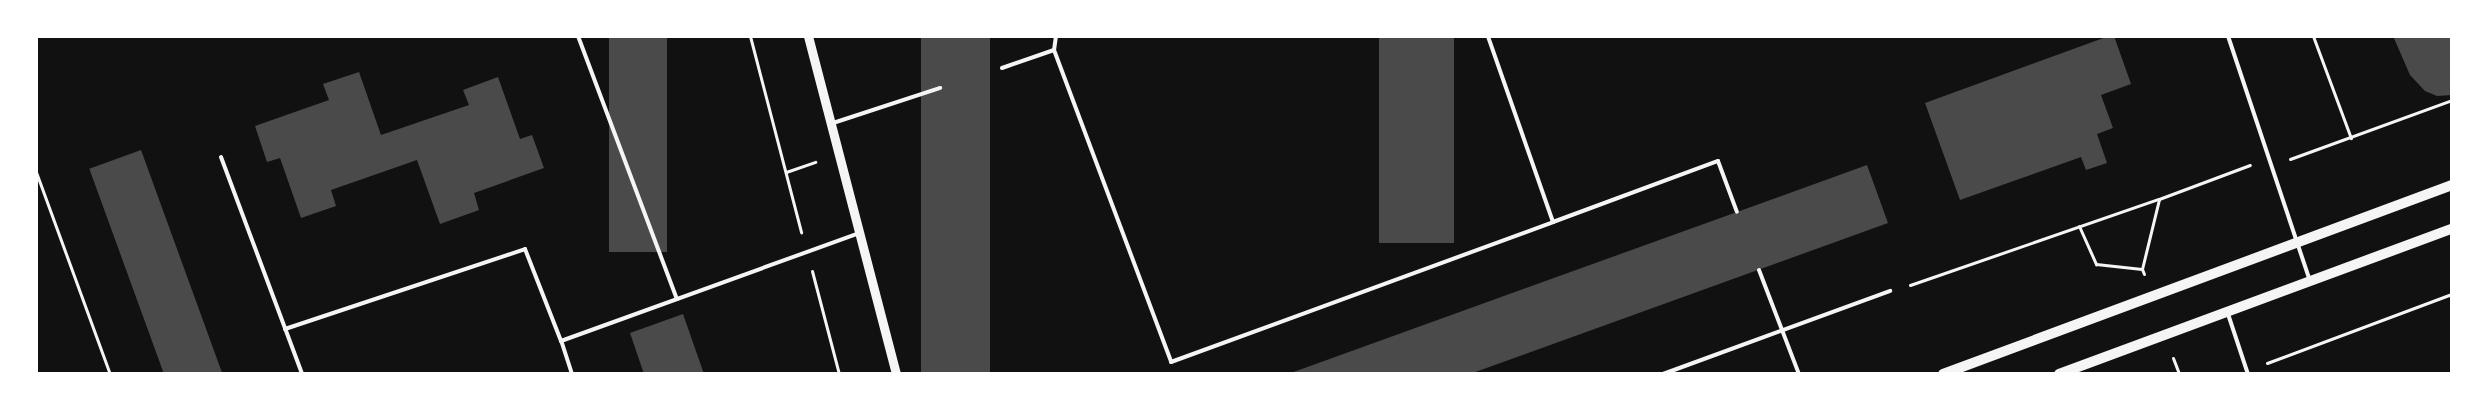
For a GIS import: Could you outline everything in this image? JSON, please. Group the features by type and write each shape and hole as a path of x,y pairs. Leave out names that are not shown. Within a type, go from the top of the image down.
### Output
{"main road":[{"path":"1943,374 2452,185"},
{"path":"2059,374 2452,229"}],"street":[{"path":"808,36 829,124 896,374"}],"lane":[{"path":"578,36 677,299"},
{"path":"1056,36 1054,50 1171,362 1718,161 1737,212"},
{"path":"1488,36 1554,222"},
{"path":"2228,36 2310,281"},
{"path":"1002,68 1054,50"},
{"path":"829,124 940,88"},
{"path":"221,157 302,374"},
{"path":"560,341 859,232"},
{"path":"285,330 525,249 572,374"},
{"path":"1759,270 1799,374"},
{"path":"1663,374 1890,291"},
{"path":"2227,312 2245,373"}],"path":[{"path":"750,36 839,374"},
{"path":"2313,36 2351,138"},
{"path":"786,172 816,162"},
{"path":"36,172 110,374"},
{"path":"1890,291 2159,199"},
{"path":"2079,226 2096,264 2142,268"},
{"path":"2245,373 2452,294"},
{"path":"2171,352 2179,374"}],"building":[{"path":"609,36 667,36 667,252 609,252"},
{"path":"921,36 990,36 990,374 921,374"},
{"path":"1379,36 1454,36 1454,243 1379,243"},
{"path":"2109,36 2114,36 2131,84 2101,95 2113,128 2097,134 2107,163 2086,170 2081,157 1960,200 1925,103"},
{"path":"2393,36 2452,36 2452,95 2437,96 2425,91 2410,75"},
{"path":"359,72 381,135 469,105 463,90 498,77 520,139 532,135 544,168 474,193 479,210 440,224 417,160 331,190 336,206 301,218 280,158 267,162 255,126 329,100 323,84"},
{"path":"141,150 222,374 164,374 89,169"},
{"path":"1867,165 1888,223 1470,374 1288,374"},
{"path":"683,314 704,374 644,374 630,333"}]}
